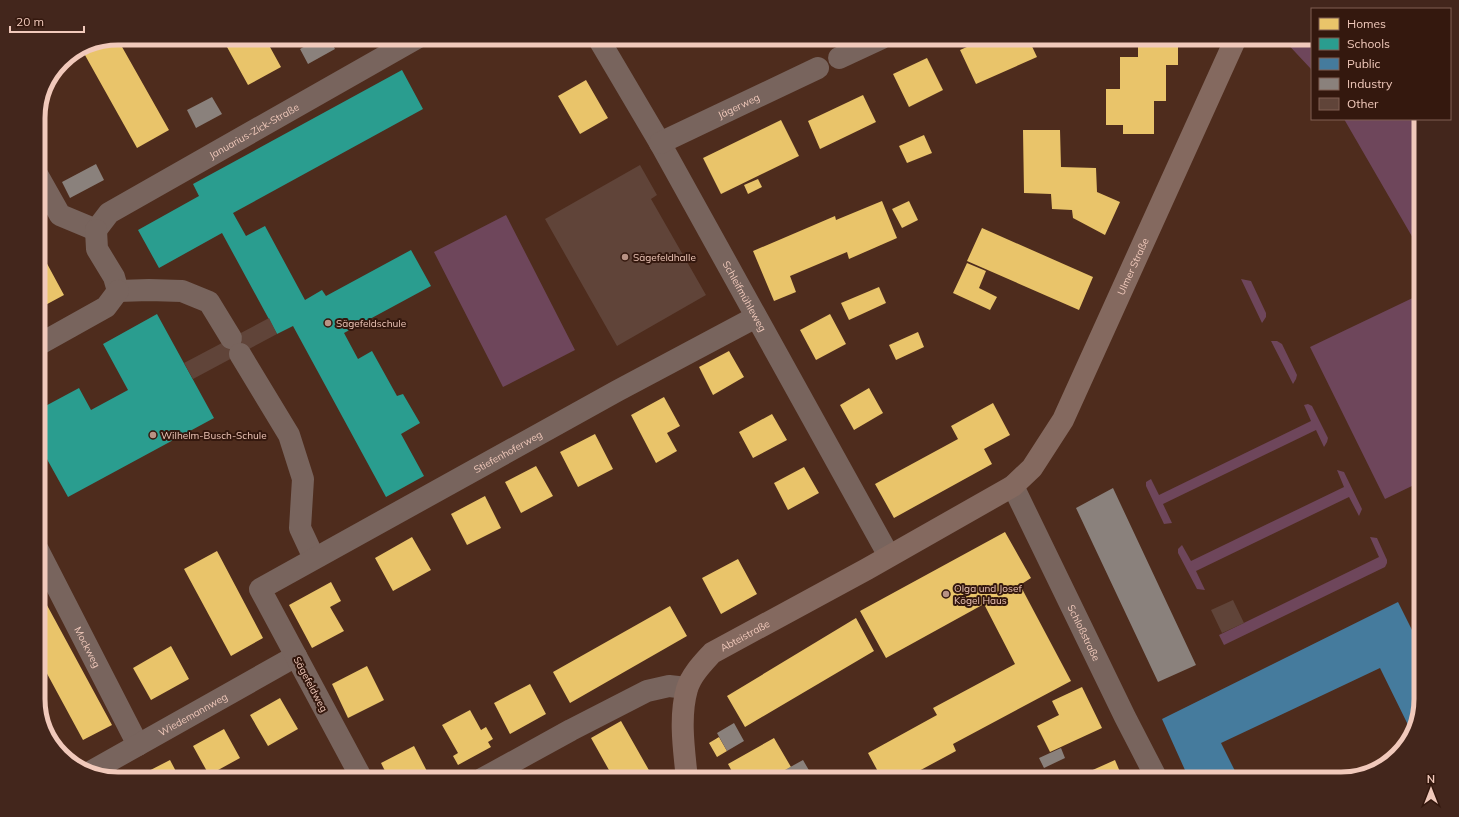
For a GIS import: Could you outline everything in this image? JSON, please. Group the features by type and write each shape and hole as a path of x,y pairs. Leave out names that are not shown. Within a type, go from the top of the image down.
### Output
{"main road":[{"name":"Ulmer Straße","path":"1014,486 1032,468 1063,420 1233,45"},
{"name":"Abteistraße","path":"686,772 683,734 683,710 687,688 697,670 712,653 1014,486"}],"street":[{"name":"Januarius-Zick-Straße","path":"96,230 109,213 405,45"},
{"name":"Schleifmühleweg","path":"602,45 660,143 889,556"},
{"path":"839,58 867,45"},
{"name":"Jägerweg","path":"660,143 818,68"},
{"path":"45,188 60,215 96,230 97,249 114,277 118,291"},
{"path":"45,341 106,307 118,291"},
{"path":"118,291 182,291 209,302 289,435 303,479 300,528 314,558"},
{"name":"Stiefenhoferweg","path":"260,589 617,391 756,317"},
{"name":"Schloßstraße","path":"1014,486 1125,717 1153,772"},
{"name":"Mockweg","path":"45,564 138,745"},
{"name":"Sägefeldweg","path":"260,589 358,772"},
{"name":"Wiedemannweg","path":"96,769 296,656"},
{"path":"495,772 571,730 647,692 669,686 687,688"}],"shaded area":[{"path":"1289,45 1311,45 1311,69"},
{"path":"1345,120 1414,120 1414,240"},
{"path":"506,215 575,350 503,387 434,252"},
{"path":"1241,279 1251,281 1266,313 1266,317 1262,323"},
{"path":"1414,297 1414,485 1385,499 1310,347"},
{"path":"1271,341 1277,341 1282,344 1297,375 1293,384"},
{"path":"1308,404 1312,406 1328,438 1324,447 1316,430 1163,504 1172,523 1164,524 1146,486 1146,482 1151,479 1159,495 1311,421 1304,405"},
{"path":"1337,470 1344,472 1362,509 1359,516 1349,497 1196,571 1205,590 1197,589 1178,553 1178,549 1182,545 1191,561 1344,487"},
{"path":"1370,537 1377,538 1387,560 1385,567 1224,645 1219,635 1379,557"}],"building: Homes":[{"path":"121,45 169,130 137,148 84,54 99,47"},
{"path":"226,45 269,45 281,67 248,85"},
{"path":"971,45 1031,45 1037,57 976,84 960,50"},
{"path":"1138,45 1178,45 1178,65 1166,65 1166,101 1154,101 1154,134 1123,134 1123,125 1106,125 1106,89 1120,89 1120,57 1138,57"},
{"path":"927,58 943,90 909,107 893,74"},
{"path":"586,80 608,118 580,134 558,96"},
{"path":"863,95 876,122 820,149 808,121"},
{"path":"781,120 799,156 721,194 703,158"},
{"path":"1023,130 1060,130 1061,167 1096,168 1097,192 1120,202 1105,235 1073,218 1072,210 1052,209 1051,194 1024,193"},
{"path":"924,135 932,153 907,163 899,146"},
{"path":"758,179 762,187 748,194 744,185"},
{"path":"882,201 897,238 849,259 847,252 790,276 796,292 774,301 753,251 835,216 836,220"},
{"path":"909,201 918,220 902,228 892,209"},
{"path":"982,228 1093,277 1079,310 967,261"},
{"path":"45,260 64,295 45,305"},
{"path":"967,263 986,271 979,288 997,297 990,310 953,293"},
{"path":"879,287 886,303 849,320 841,303"},
{"path":"830,314 846,344 816,360 800,330"},
{"path":"918,332 924,347 896,360 889,345"},
{"path":"729,351 744,377 713,395 699,367"},
{"path":"869,388 883,413 854,430 840,405"},
{"path":"664,397 680,426 667,433 677,451 656,463 631,415"},
{"path":"993,403 1010,435 984,449 992,464 894,518 875,484 958,439 951,426"},
{"path":"772,414 787,440 753,458 739,432"},
{"path":"595,434 613,469 578,487 560,452"},
{"path":"536,466 553,496 521,513 505,482"},
{"path":"804,467 819,493 788,510 774,483"},
{"path":"485,496 501,528 467,545 451,514"},
{"path":"1005,532 1031,578 1020,585 1071,681 953,744 956,751 917,772 878,772 868,753 937,715 933,708 1015,664 984,604 886,658 860,611"},
{"path":"412,537 431,570 393,591 375,558"},
{"path":"217,551 263,638 231,656 184,569"},
{"path":"738,559 757,594 721,614 702,578"},
{"path":"331,582 341,601 330,607 344,631 312,648 289,605"},
{"path":"45,602 112,725 83,740 45,670"},
{"path":"670,606 687,636 570,703 553,672"},
{"path":"856,618 874,651 745,727 727,696"},
{"path":"171,646 189,679 151,700 133,668"},
{"path":"367,666 384,700 348,718 332,684"},
{"path":"530,684 546,714 510,734 494,703"},
{"path":"1082,687 1102,728 1050,752 1037,726 1059,715 1052,701"},
{"path":"280,698 298,729 268,746 250,715"},
{"path":"470,710 481,730 486,727 493,739 488,742 491,747 458,765 453,756 458,753 442,725"},
{"path":"621,721 650,772 610,772 591,738"},
{"path":"224,729 240,758 214,772 207,772 193,746"},
{"path":"719,737 727,751 717,757 709,743"},
{"path":"774,738 791,767 782,772 732,772 728,764"},
{"path":"414,746 427,772 386,772 381,763"},
{"path":"170,760 176,772 147,772"},
{"path":"1115,760 1120,772 1088,772"}],"building: Schools":[{"path":"402,70 423,109 233,213 246,236 265,226 305,300 322,290 326,296 411,250 431,286 344,333 358,359 372,351 397,396 403,394 420,423 401,434 424,476 386,497 293,326 277,334 222,233 159,268 138,230 199,196 193,184"},
{"path":"157,314 214,418 68,497 45,456 45,406 79,388 91,410 128,390 103,344"}],"building: Public":[{"path":"1398,602 1414,634 1414,699 1412,718 1408,726 1380,668 1221,743 1236,772 1186,772 1162,719"}],"building: Industry":[{"path":"307,45 333,45 335,49 308,64 300,49"},
{"path":"212,97 222,114 196,128 187,110"},
{"path":"96,164 104,180 70,198 62,182"},
{"path":"1113,488 1196,665 1158,682 1076,508"},
{"path":"734,723 744,741 727,751 717,733"},
{"path":"1061,748 1065,758 1044,768 1039,758"},
{"path":"803,760 810,772 781,772"}],"building: Other":[{"name":"Sägefeldhalle","path":"640,165 657,195 651,199 706,295 617,346 545,219"},
{"path":"269,318 277,334 193,379 184,363"},
{"path":"1233,600 1244,623 1222,633 1211,610"}],"place":[{"name":"Sägefeldhalle","path":"625,257"},
{"name":"Sägefeldschule","path":"328,323"},
{"name":"Wilhelm-Busch-Schule","path":"153,435"},
{"name":"Olga und Josef Kögel Haus","path":"946,594"}]}
